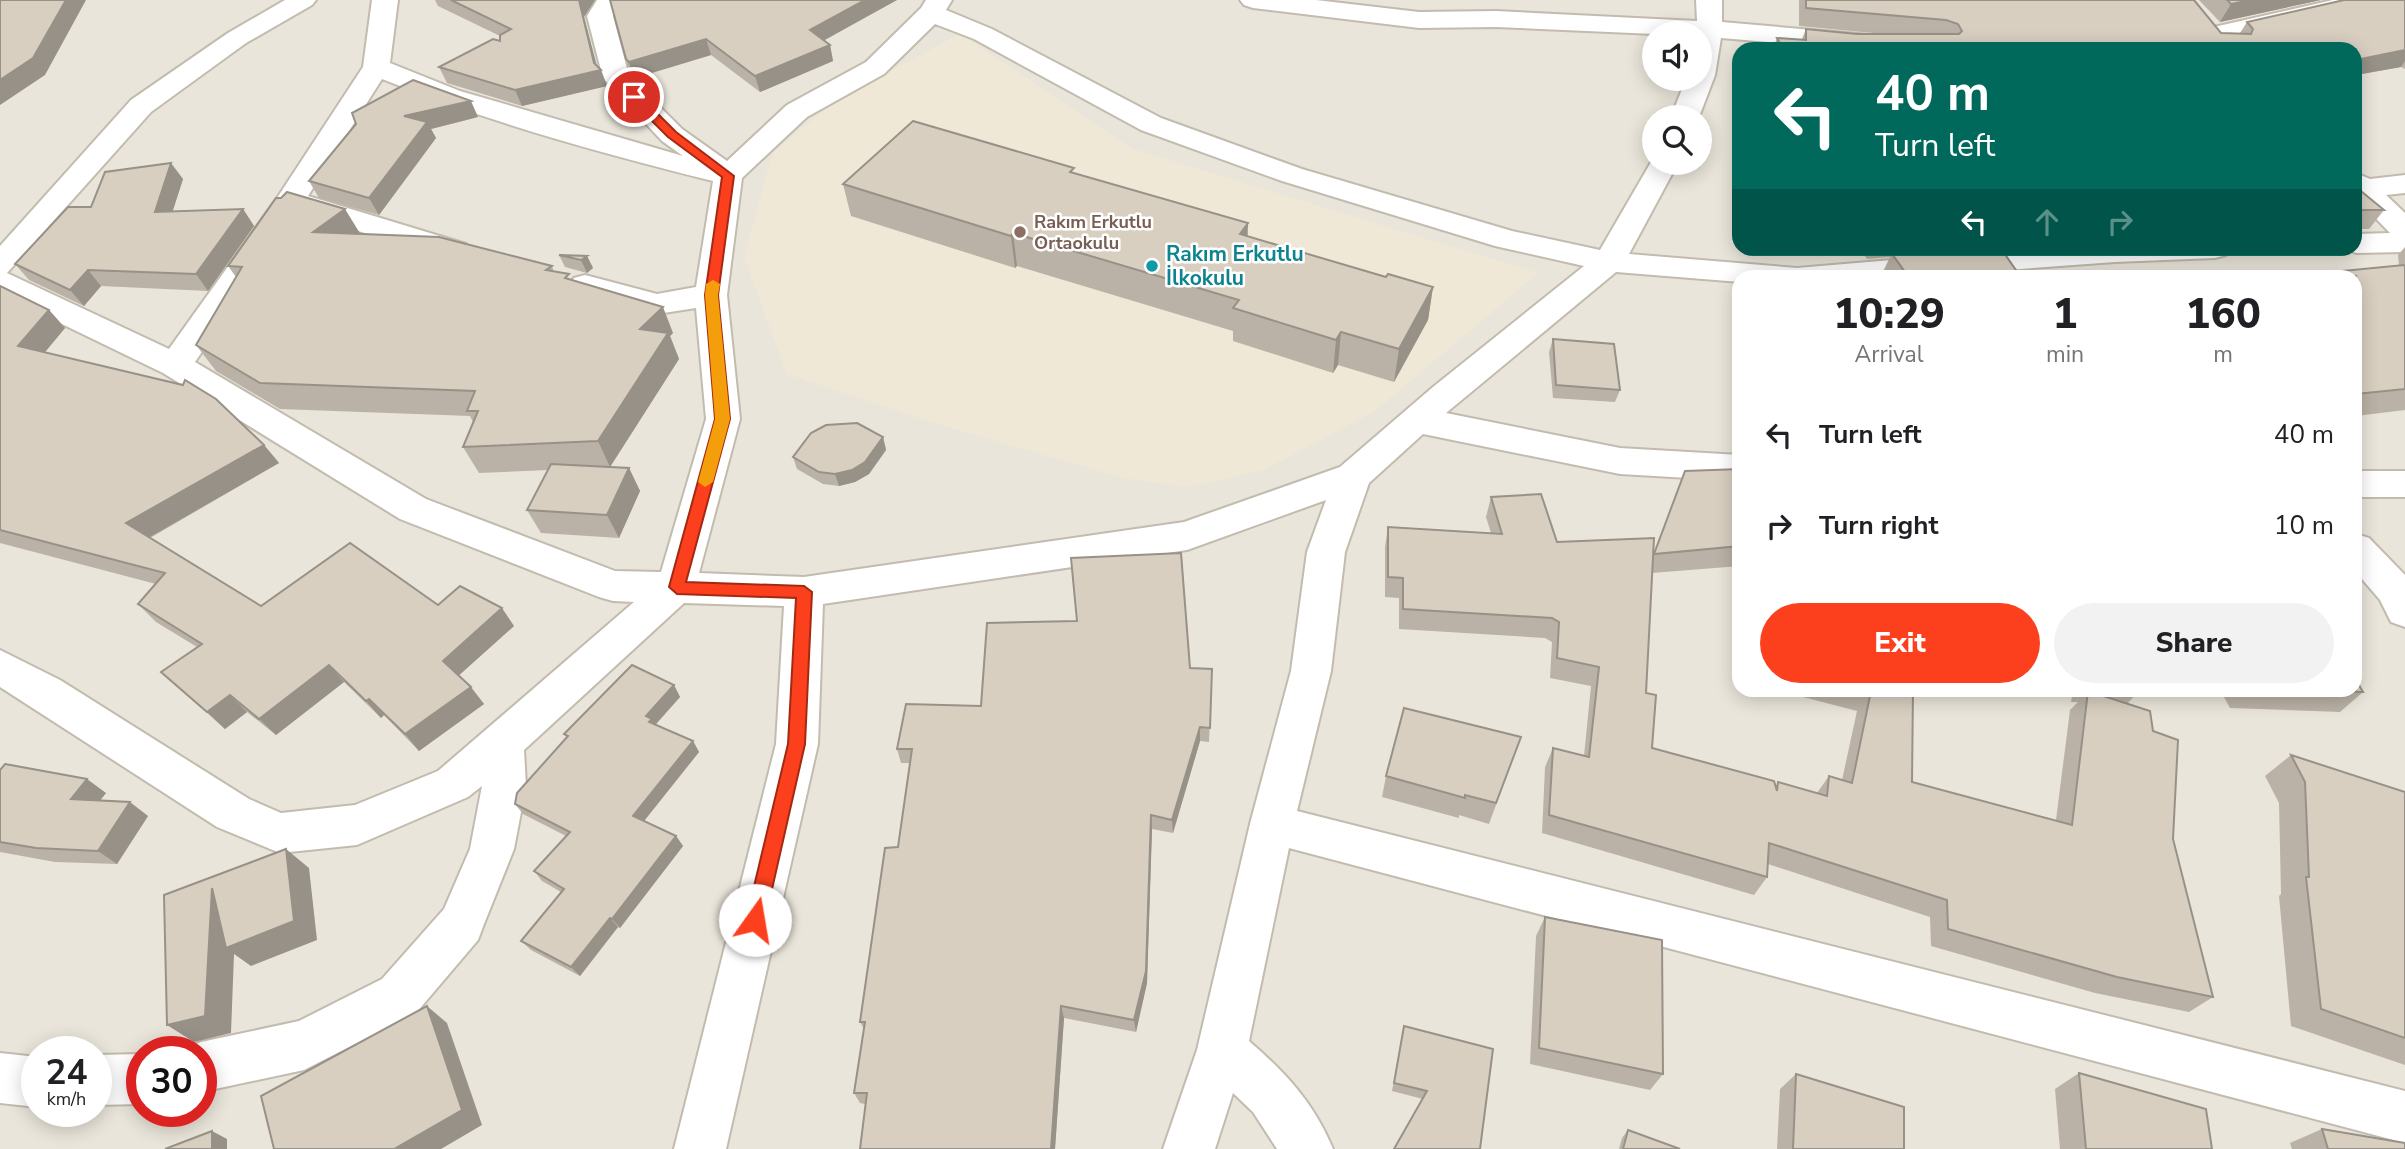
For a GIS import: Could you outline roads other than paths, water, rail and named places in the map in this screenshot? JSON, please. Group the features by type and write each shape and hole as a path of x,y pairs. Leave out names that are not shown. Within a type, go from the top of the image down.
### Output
{"street":[{"path":"0,265 141,106 237,38 303,0"},
{"path":"175,365 290,201 376,67 385,0"},
{"path":"610,0 600,16 616,78 672,135 728,176"},
{"path":"1253,0 1420,10 1496,19 1642,26"},
{"path":"1709,0 1711,21"},
{"path":"2212,33 2367,0"},
{"path":"0,667 45,692 233,813 280,833 357,825 453,784 677,587 723,419 712,295 728,176 797,111 875,68 935,7 1152,124 1279,171 1506,239 1609,262 1732,272"},
{"path":"1712,29 1859,42"},
{"path":"376,67 450,97 642,155 728,176"},
{"path":"0,281 175,365 414,509 613,586 804,592 1186,536 1353,476 1417,419 1609,262 1657,175"},
{"path":"2362,186 2405,184"},
{"path":"2362,189 2405,230"},
{"path":"290,201 480,258"},
{"path":"2362,243 2405,242"},
{"path":"1875,270 2042,256"},
{"path":"2119,256 2131,270"},
{"path":"556,278 657,304 712,295"},
{"path":"1417,419 1620,461 1732,468"},
{"path":"1189,1149 1222,1050 1272,824 1311,671 1326,552 1353,476"},
{"path":"2362,484 2405,484"},
{"path":"2362,554 2396,591 2405,611"},
{"path":"700,1149 797,744 804,592"},
{"path":"217,1064 304,1045 399,996 461,924 477,886 492,849 505,786 502,743"},
{"path":"1272,824 2405,1117"},
{"path":"1222,1050 1271,1094 1307,1149"},
{"path":"0,1079 21,1081"}],"place":[{"name":"Rakım Erkutlu Ortaokulu","path":"1020,232"},
{"name":"Rakım Erkutlu İlkokulu","path":"1152,266"}]}
